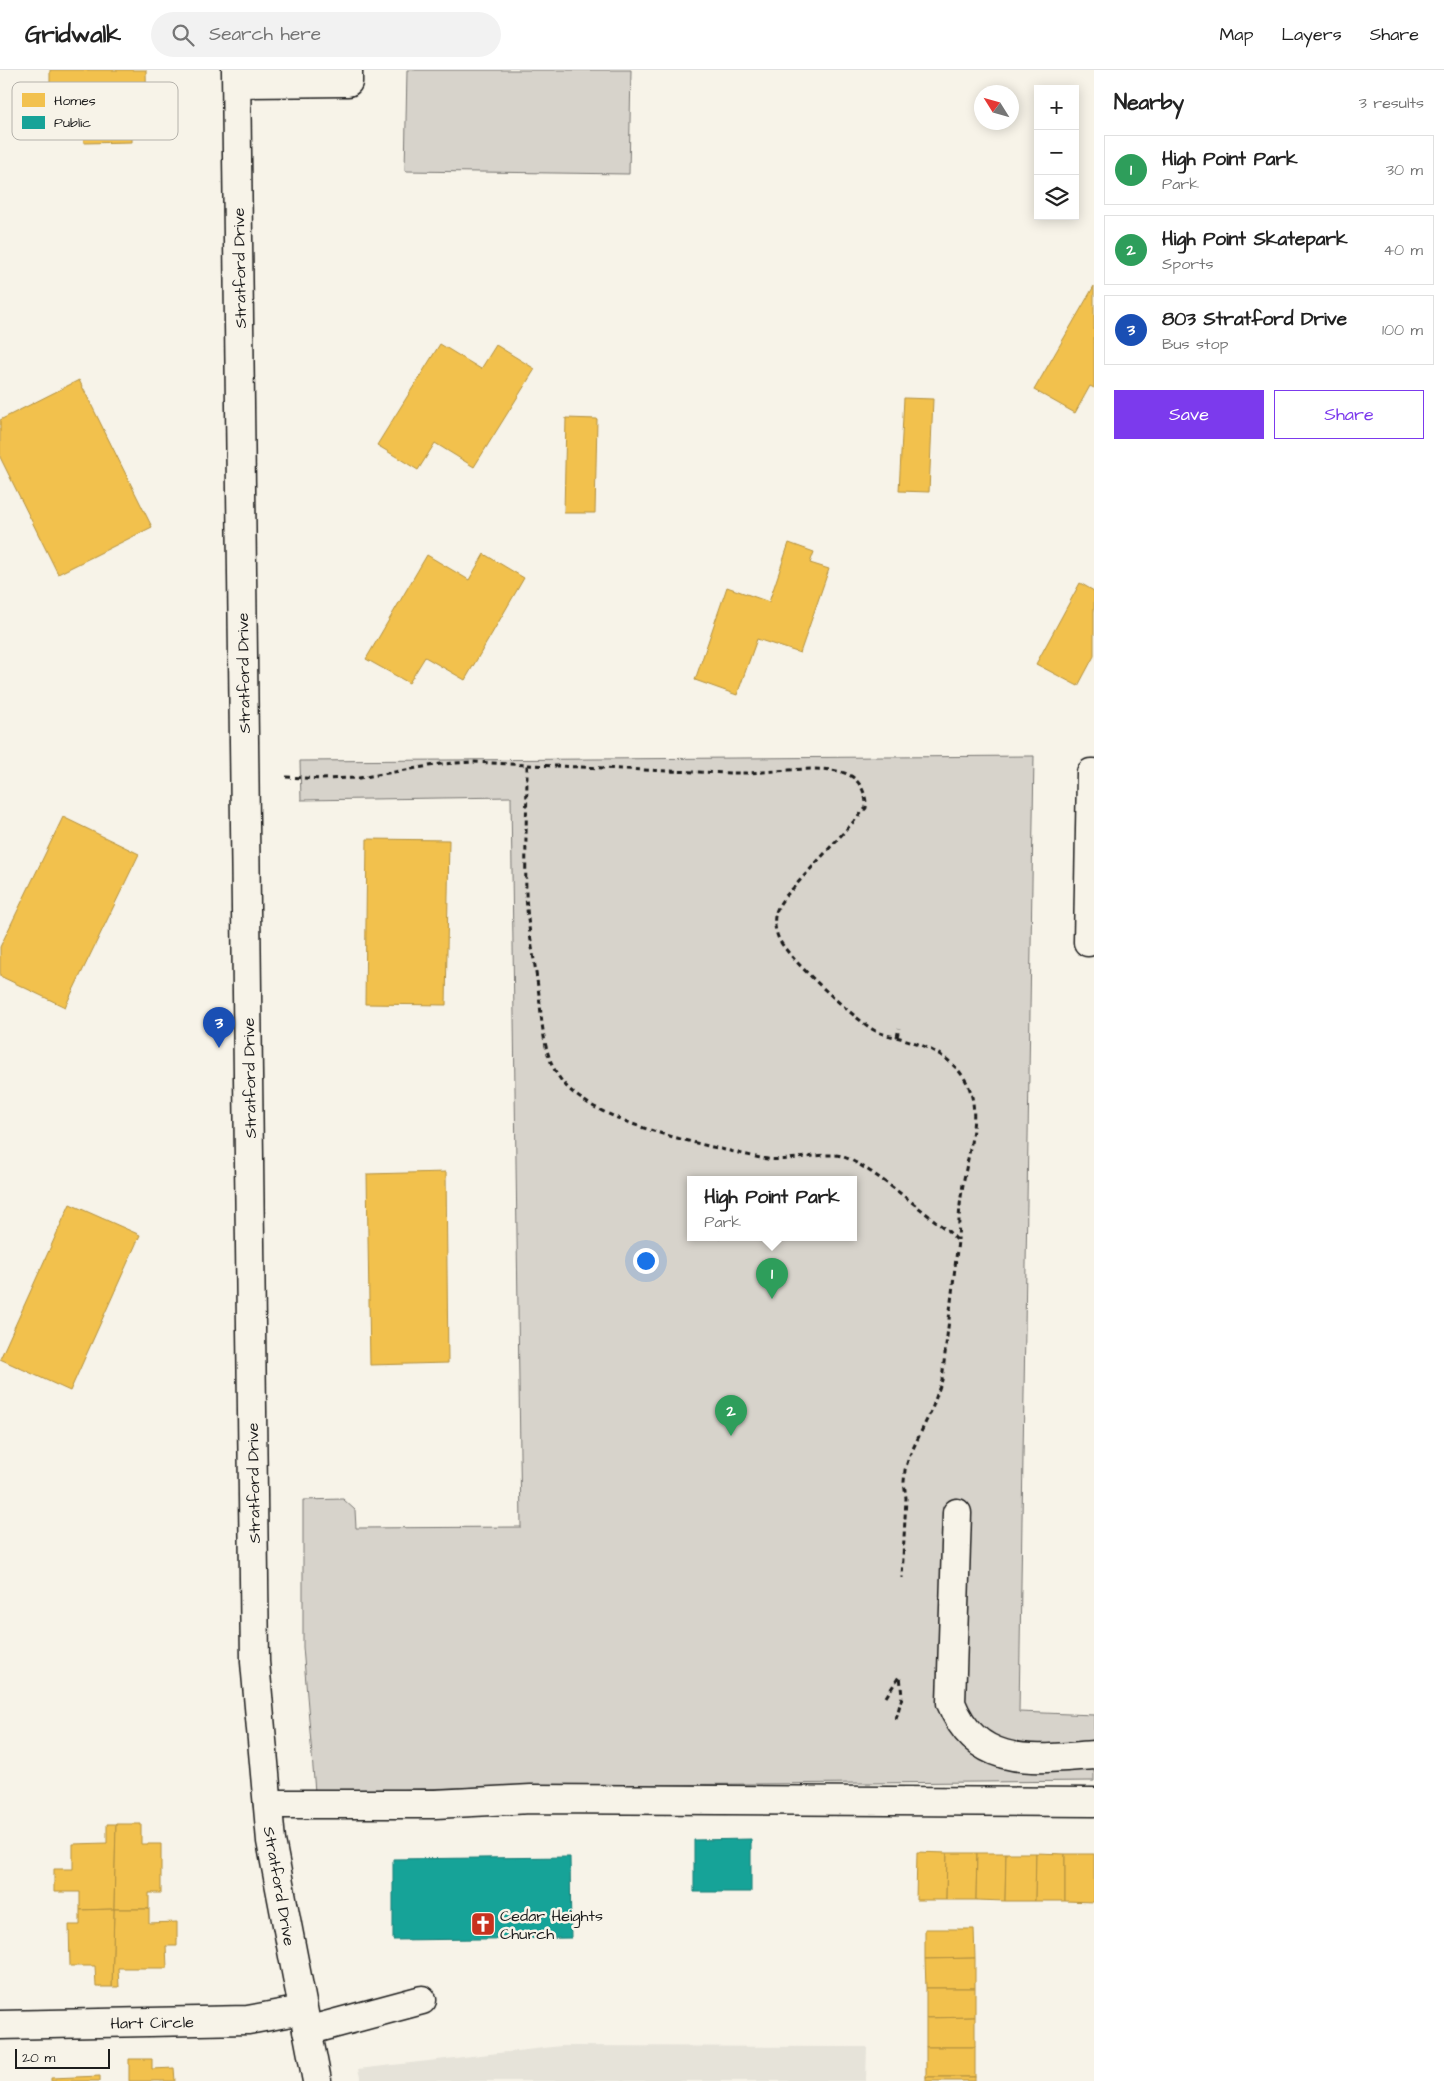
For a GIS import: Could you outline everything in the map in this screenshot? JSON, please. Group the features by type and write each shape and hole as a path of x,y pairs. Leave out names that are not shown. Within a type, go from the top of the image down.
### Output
{"street":[{"path":"237,76 348,82 348,70"},
{"name":"Stratford Drive","path":"237,76 255,1662 271,1841 317,2081"},
{"path":"1088,942 1091,773 1094,773"},
{"path":"957,1513 951,1695 951,1703 956,1717 975,1738 997,1753 1026,1759 1094,1755"},
{"path":"268,1804 434,1804 531,1799 1094,1802"},
{"name":"Hart Circle","path":"0,2025 248,2020 304,2021 422,2000"}],"path":[{"path":"286,777 321,780 359,778 432,765 465,762 737,773 832,769 848,774 858,783 867,799 866,808 777,908 774,919 778,937 783,947 805,970 858,1019 880,1033 933,1050 959,1071 968,1084 972,1097 974,1123 962,1191 942,1380 932,1409 909,1457 905,1470 902,1578"},
{"path":"527,765 526,895 540,1002 541,1025 548,1057 554,1070 569,1089 605,1113 684,1140 765,1159 796,1159 834,1154 847,1157 870,1172 958,1240"},
{"path":"897,1038 899,1028"},
{"path":"886,1697 900,1675 902,1697 896,1719"}],"shaded area":[{"path":"407,70 631,70 629,174 405,171"},
{"path":"1034,756 1019,1712 1094,1715 1094,1781 525,1786 315,1792 303,1647 303,1500 343,1499 355,1510 356,1528 521,1527 511,797 301,800 300,761"},
{"path":"561,2046 867,2047 866,2081 361,2081 358,2069"}],"building: Homes":[{"path":"50,70 146,70 146,82 50,82"},
{"path":"84,140 132,140 132,142 84,143"},
{"path":"1094,286 1094,388 1090,386 1075,413 1034,390"},
{"path":"440,344 481,369 496,345 535,369 474,467 435,443 418,470 377,445"},
{"path":"79,380 152,527 58,574 0,457 0,420"},
{"path":"904,398 933,399 929,492 899,491"},
{"path":"566,418 597,419 595,513 564,513"},
{"path":"789,543 814,552 810,563 829,569 800,653 757,639 737,695 695,680 727,587 769,602"},
{"path":"484,554 524,578 465,680 425,657 409,683 366,659 427,555 469,580"},
{"path":"1080,583 1094,591 1094,656 1078,686 1036,664"},
{"path":"63,817 139,854 65,1007 0,976 0,947"},
{"path":"367,839 449,840 446,1005 365,1004"},
{"path":"446,1172 448,1363 370,1365 367,1174"},
{"path":"70,1204 140,1235 70,1391 0,1359"},
{"path":"107,1824 116,1824 114,1909 80,1910 80,1892 54,1892 54,1869 73,1869 73,1844 107,1843"},
{"path":"116,1824 141,1824 141,1844 161,1844 161,1893 149,1893 149,1909 114,1909"},
{"path":"917,1852 947,1853 946,1900 916,1900"},
{"path":"947,1853 977,1853 976,1900 946,1900"},
{"path":"977,1853 1006,1853 1005,1901 976,1900"},
{"path":"1006,1853 1036,1853 1035,1901 1005,1901"},
{"path":"1036,1853 1065,1854 1065,1901 1035,1901"},
{"path":"1065,1854 1094,1854 1094,1902 1065,1901"},
{"path":"114,1909 149,1909 149,1923 177,1922 177,1946 166,1946 167,1968 118,1968 119,1987 112,1987"},
{"path":"114,1909 112,1987 96,1987 95,1966 70,1966 69,1925 80,1925 80,1910"},
{"path":"925,1929 974,1929 975,1958 925,1959"},
{"path":"975,1958 975,1988 926,1988 925,1959"},
{"path":"926,1988 975,1988 975,2017 926,2018"},
{"path":"975,2017 975,2047 926,2047 926,2018"},
{"path":"926,2047 975,2047 975,2077 926,2077"},
{"path":"129,2059 152,2059 152,2069 174,2068 175,2081 129,2081"},
{"path":"100,2076 100,2081 51,2081 51,2078"},
{"path":"926,2077 975,2077 975,2081 926,2081"}],"building: Public":[{"path":"751,1839 751,1892 694,1892 694,1840"},
{"path":"570,1857 571,1938 393,1940 393,1859"}],"place":[{"name":"803 Stratford Drive","path":"219,1048"},
{"name":"High Point Park","path":"772,1299"},
{"name":"High Point Skatepark","path":"731,1436"},
{"name":"Cedar Heights Church","path":"483,1924"}]}
